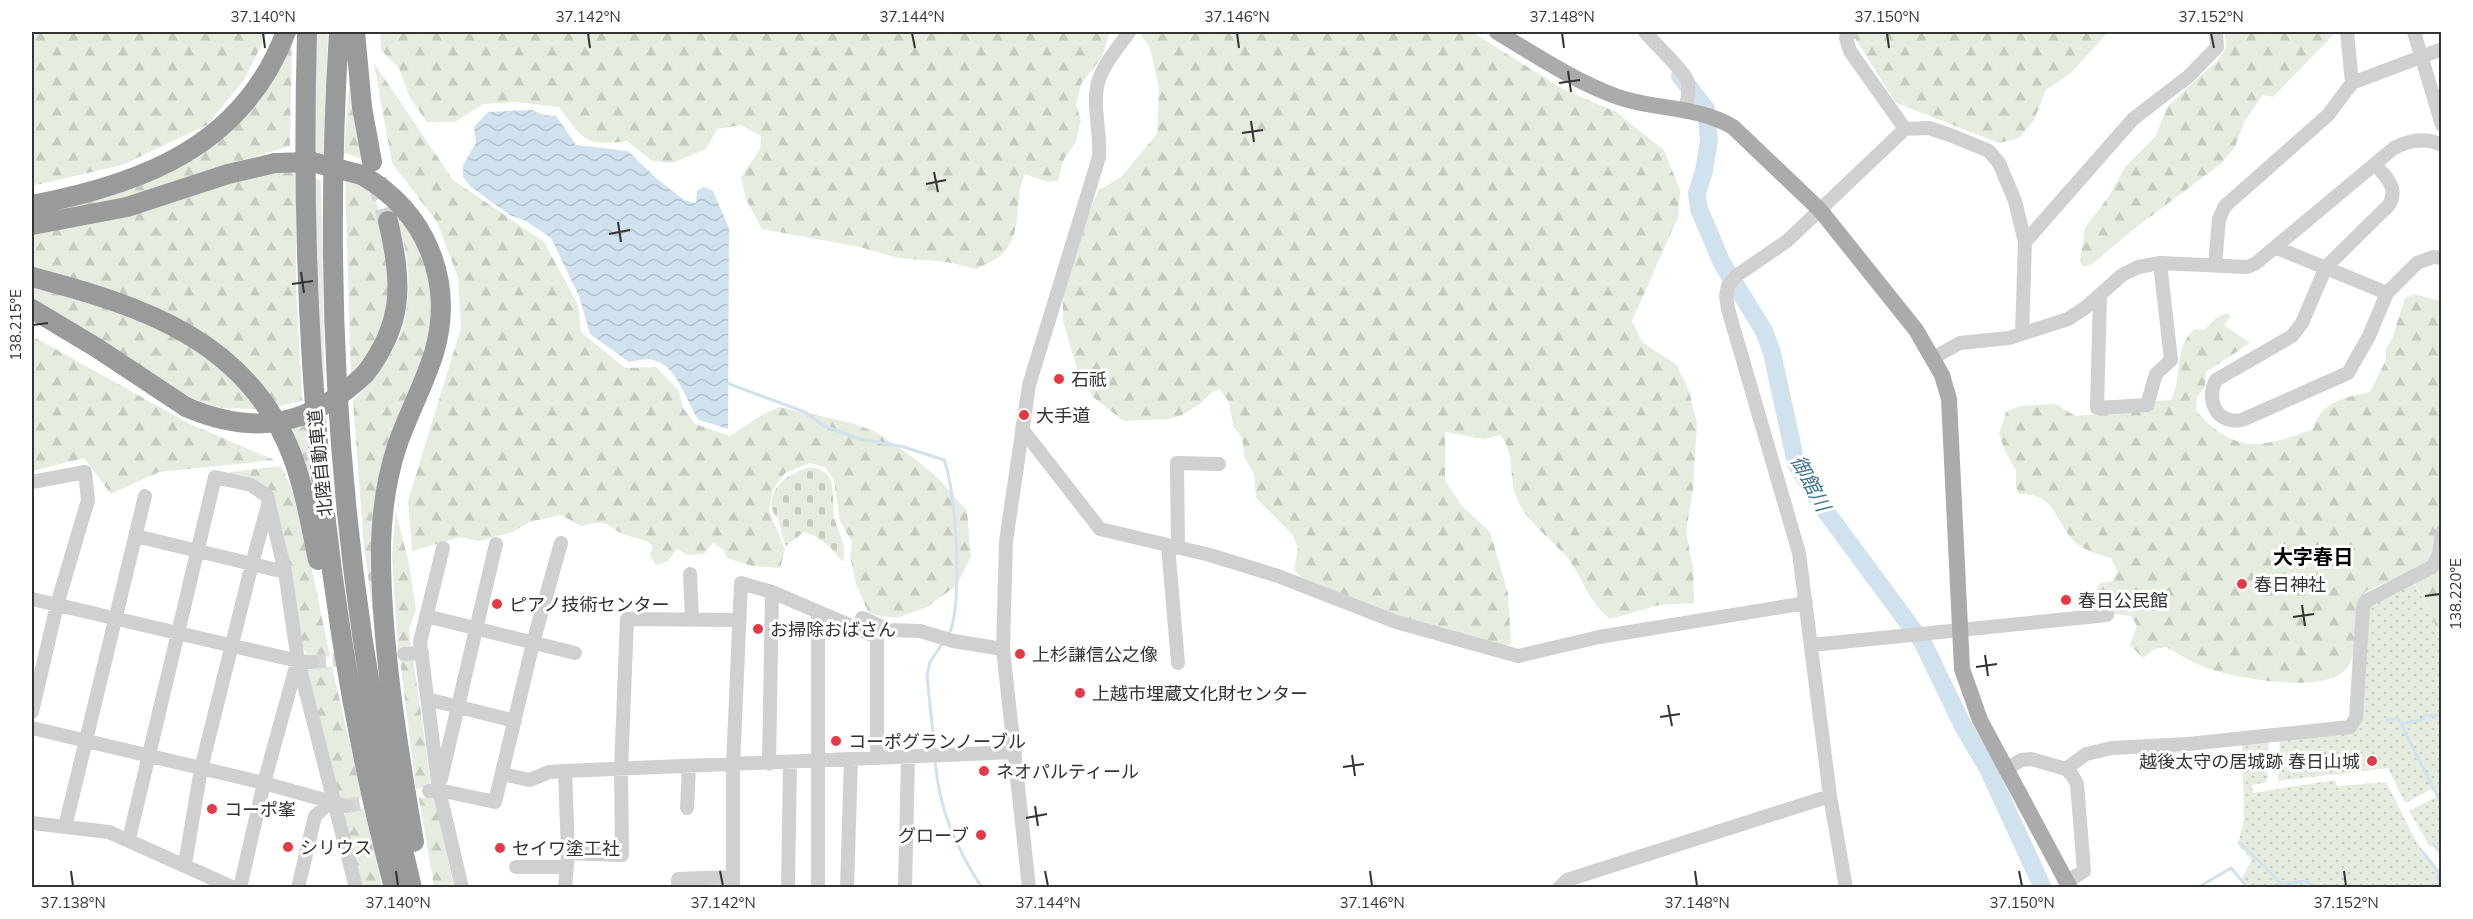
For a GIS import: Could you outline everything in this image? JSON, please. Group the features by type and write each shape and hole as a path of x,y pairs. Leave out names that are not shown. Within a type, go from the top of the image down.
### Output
{"highway":[{"path":"32,205 128,181 180,157 205,141 227,123 264,79 286,32"},
{"name":"北陸自動車道","path":"307,32 304,229 316,430 339,621 370,782 394,888"},
{"name":"北陸自動車道","path":"339,32 334,135 333,280 342,469 368,675 412,888"},
{"path":"355,32 367,168 420,228 437,268 441,289 440,330 426,376 397,446 384,507 381,542 386,632 401,758 421,888"},
{"path":"32,225 127,207 228,174 275,163 312,162 367,168"},
{"path":"32,309 97,348 186,407 212,418 234,423 257,425 277,422 320,408 348,390 365,374 389,336 397,308 399,276 388,221"},
{"path":"32,276 129,305 178,327 223,358 252,388 268,411 292,457 302,487 346,692 370,782"}],"main road":[{"path":"1497,32 1584,81 1619,97 1719,118 1733,127 1820,210 1916,330 1933,358 1949,399 1958,629 1962,669 1969,696 2068,885"}],"street":[{"path":"1029,888 1003,649 1006,541 1029,385 1099,157 1101,139 1097,85 1103,71 1129,32"},
{"path":"1645,32 1659,50 1686,75 1689,91 1685,110"},
{"path":"1851,32 1846,38 1850,51 1905,129"},
{"path":"2025,242 2133,119 2189,76 2217,48 2216,32"},
{"path":"2347,32 2352,83"},
{"path":"2414,32 2419,57 2442,125"},
{"path":"2215,266 2219,219 2224,206 2328,115 2352,83 2442,49"},
{"path":"1846,888 1830,796 1799,553 1726,296 1732,281 1787,241 1905,129 1929,128 1989,151 1999,163 2025,242 2022,334"},
{"path":"1933,358 1972,340 2022,334 2068,319 2130,270 2160,263 2247,267 2263,259 2277,248 2403,143 2426,140 2442,145"},
{"path":"2375,165 2390,181 2392,200 2326,267 2302,324 2292,336 2216,380 2211,389 2211,399 2221,417 2232,422 2242,420 2348,373 2365,344 2387,293 2417,263 2433,257 2442,258"},
{"path":"2277,248 2387,293"},
{"path":"2100,295 2097,408 2148,405 2156,374 2171,360 2160,263"},
{"path":"1022,429 1100,529 1210,555 1278,576 1396,622 1518,656 1599,637 1806,603"},
{"path":"1178,663 1173,547 1177,463 1219,464"},
{"path":"32,482 85,472 88,500 57,605 32,712"},
{"path":"129,839 215,477 251,485 261,490 269,503 305,662 332,800 356,888"},
{"path":"65,827 145,496"},
{"path":"185,864 201,769 269,503"},
{"path":"2066,769 2086,754 2112,748 2188,744 2350,727 2356,718 2363,607 2366,601 2432,567 2439,555 2442,532"},
{"path":"136,536 285,572"},
{"path":"434,791 495,802 533,643 561,543"},
{"path":"434,791 458,706 496,544"},
{"path":"442,548 420,642 434,791 462,888"},
{"path":"690,574 692,619"},
{"path":"678,888 678,879 733,882 733,766 737,620 741,583 772,592 877,638 877,758"},
{"path":"769,764 772,592"},
{"path":"32,599 305,662"},
{"path":"818,613 820,761 818,888"},
{"path":"1812,645 2107,615"},
{"path":"426,616 574,653"},
{"path":"862,618 890,630 920,631 953,641 1003,649"},
{"path":"516,867 622,855 621,771 627,619 737,620"},
{"path":"404,654 422,653"},
{"path":"240,888 264,783 305,662"},
{"path":"427,699 515,721"},
{"path":"32,728 264,783 332,800 346,806"},
{"path":"502,774 530,780 549,772 565,771 621,771 1015,752"},
{"path":"905,888 908,757"},
{"path":"847,888 851,759"},
{"path":"2006,770 2021,760 2031,759 2066,769 2077,784 2084,871 2068,885"},
{"path":"788,888 790,762"},
{"path":"687,808 689,767"},
{"path":"565,771 565,888"},
{"path":"1559,888 1567,880 1830,796"},
{"path":"298,888 315,816 332,800"},
{"path":"32,823 109,832 185,864 234,888"}],"green space":[{"path":"32,32 268,32 244,80 207,125 122,165 32,186"},
{"path":"313,32 328,32 323,159 309,158"},
{"path":"380,32 1110,32 1102,57 1081,84 1076,105 1081,120 1076,142 1064,159 1058,181 1048,182 1025,174 1021,183 1017,223 1011,242 999,256 977,269 947,262 898,258 860,247 762,229 746,199 741,177 760,149 761,136 741,125 717,129 706,149 673,163 652,161 627,141 601,143 586,138 579,133 559,107 516,102 483,104 455,122 427,122 409,96 399,68 381,50"},
{"path":"1139,32 1472,32 1561,88 1616,112 1664,150 1680,190 1678,217 1632,321 1642,342 1677,365 1689,391 1697,423 1693,490 1686,531 1693,569 1694,603 1659,605 1610,619 1596,605 1566,556 1531,521 1520,505 1514,488 1508,449 1500,435 1484,439 1445,432 1445,480 1462,506 1490,532 1508,593 1511,644 1497,649 1379,610 1302,578 1294,570 1298,548 1292,534 1256,498 1254,474 1245,459 1242,438 1233,426 1229,402 1220,389 1212,392 1201,403 1182,415 1169,419 1124,421 1093,397 1077,369 1063,321 1063,294 1082,229 1098,191 1121,177 1157,134 1159,88 1150,48"},
{"path":"1851,32 2108,32 2072,72 2046,90 2034,120 2019,138 1999,143 1896,103"},
{"path":"2225,32 2336,32 2273,97 2263,95 2244,122 2235,147 2222,163 2135,228 2092,264 2083,267 2080,262 2085,228 2109,196 2125,167 2155,137 2168,106 2218,60 2226,48"},
{"path":"292,42 290,146 226,165 151,192 32,217 32,212 168,171"},
{"path":"351,60 366,160 344,153"},
{"path":"374,63 453,180 544,242 578,305 581,332 625,368 656,367 679,391 683,408 695,424 730,436 760,416 779,407 852,423 876,432 939,479 967,511 971,557 956,586 927,607 897,618 869,614 856,584 850,556 852,542 840,521 834,480 825,467 810,463 785,473 772,491 769,510 785,550 780,568 752,566 727,558 724,550 713,543 704,554 688,555 677,549 668,561 656,565 650,555 653,546 647,541 626,535 603,523 581,526 561,515 529,522 513,532 479,541 461,537 412,551 408,501 461,328 458,277 437,222 392,163"},
{"path":"296,170 296,285 302,401 275,407 226,350 32,270 32,230 227,179"},
{"path":"310,177 321,180 325,396 320,400"},
{"path":"345,178 374,191 385,243 389,287 386,308 379,330 368,352 351,376"},
{"path":"401,218 422,256 432,294 433,313 426,353 416,379 401,407 394,434 378,652 364,546 353,401 383,366 393,350 406,313 409,280 405,248 396,219"},
{"path":"32,284 106,303 199,348 261,409 221,408 191,398 32,302"},
{"path":"2413,294 2441,301 2441,643 2432,616 2410,574 2407,573 2366,591 2361,597 2354,653 2346,669 2335,677 2300,683 2258,680 2202,666 2166,647 2155,649 2143,658 2130,645 2137,626 2131,616 2105,613 2096,592 2100,583 2113,581 2117,571 2111,558 2091,552 2077,544 2066,532 2052,509 2040,498 2019,494 2016,487 2016,470 2005,451 1999,434 2006,412 2020,406 2056,404 2075,416 2137,411 2153,401 2171,400 2175,392 2181,353 2188,336 2195,329 2204,330 2216,318 2227,313 2230,317 2224,325 2250,343 2206,372 2205,387 2197,397 2196,411 2210,425 2237,441 2250,444 2279,440 2313,429 2322,412 2335,402 2370,392 2386,360 2386,349 2392,339 2405,298"},
{"path":"32,336 190,424 274,460 159,472 111,494 84,458 32,471"},
{"path":"310,421 310,492 284,427"},
{"path":"281,466 299,506 330,657 307,654 302,646 281,526 271,493 224,473"},
{"path":"810,467 820,470 831,481 835,521 844,546 842,562 826,544 804,532 786,546 774,514 772,497 776,489 787,477"},
{"path":"396,512 409,564 416,610 409,629 411,649 398,651 392,555"},
{"path":"2415,585 2432,616 2441,644 2441,856 2433,845 2430,847 2409,811 2436,797 2432,789 2405,803 2388,768 2278,781 2280,739 2353,732 2360,726 2370,603"},
{"path":"413,658 430,777 429,786 416,789 400,659"},
{"path":"332,666 362,798 346,800 335,795 307,670"},
{"path":"2269,740 2267,782 2252,785 2253,793 2335,780 2337,786 2386,782 2417,843 2441,875 2441,887 2251,887 2243,880 2243,876 2252,860 2238,845 2244,818 2242,744"},
{"path":"434,797 454,887 434,887 419,798"},
{"path":"364,808 382,887 357,887 340,823 347,811"}],"water":[{"path":"533,110 543,115 556,116 576,145 628,151 656,178 684,200 696,203 697,191 703,187 713,191 729,228 728,429 699,420 675,377 661,363 647,359 629,362 590,334 579,296 551,238 526,221 510,215 470,186 463,177 463,165 476,143 474,127 488,112"}],"waterway":[{"name":"御館川","path":"1680,76 1706,109 1709,140 1704,171 1697,193 1699,209 1722,263 1764,331 1772,353 1796,463 1821,505 1923,643 1963,726 1988,769 2043,888"},
{"path":"724,382 805,412 822,425 856,438 904,447 944,460 952,496 957,549 956,602 948,636"},
{"path":"935,753 927,676 930,662 942,644"},
{"path":"2401,724 2424,719 2424,716 2442,715"},
{"path":"2387,720 2398,718 2442,805"},
{"path":"935,759 944,810 956,842 982,888"},
{"path":"2239,842 2282,884 2305,881 2318,888"},
{"path":"2433,844 2440,852"},
{"path":"2423,852 2440,874"},
{"path":"2197,888 2231,868 2248,888"},
{"path":"2434,888 2440,882 2437,877 2440,874"}],"tunnel":[{"path":"377,179 388,221"},
{"path":"312,662 355,658"},
{"path":"346,806 380,800"}],"place":[{"name":"石祇","path":"1059,379"},
{"name":"大手道","path":"1024,415"},
{"name":"春日神社","path":"2242,584"},
{"name":"春日公民館","path":"2066,600"},
{"name":"ピアノ技術センター","path":"497,604"},
{"name":"お掃除おばさん","path":"758,629"},
{"name":"上杉謙信公之像","path":"1020,654"},
{"name":"上越市埋蔵文化財センター","path":"1080,693"},
{"name":"コーポグランノーブル","path":"836,741"},
{"name":"越後太守の居城跡 春日山城","path":"2372,761"},
{"name":"ネオパルティール","path":"984,771"},
{"name":"コーポ峯","path":"212,809"},
{"name":"グローブ","path":"981,835"},
{"name":"シリウス","path":"288,847"},
{"name":"セイワ塗工社","path":"500,848"}],"district":[{"name":"大字春日","path":"2313,556"}]}
